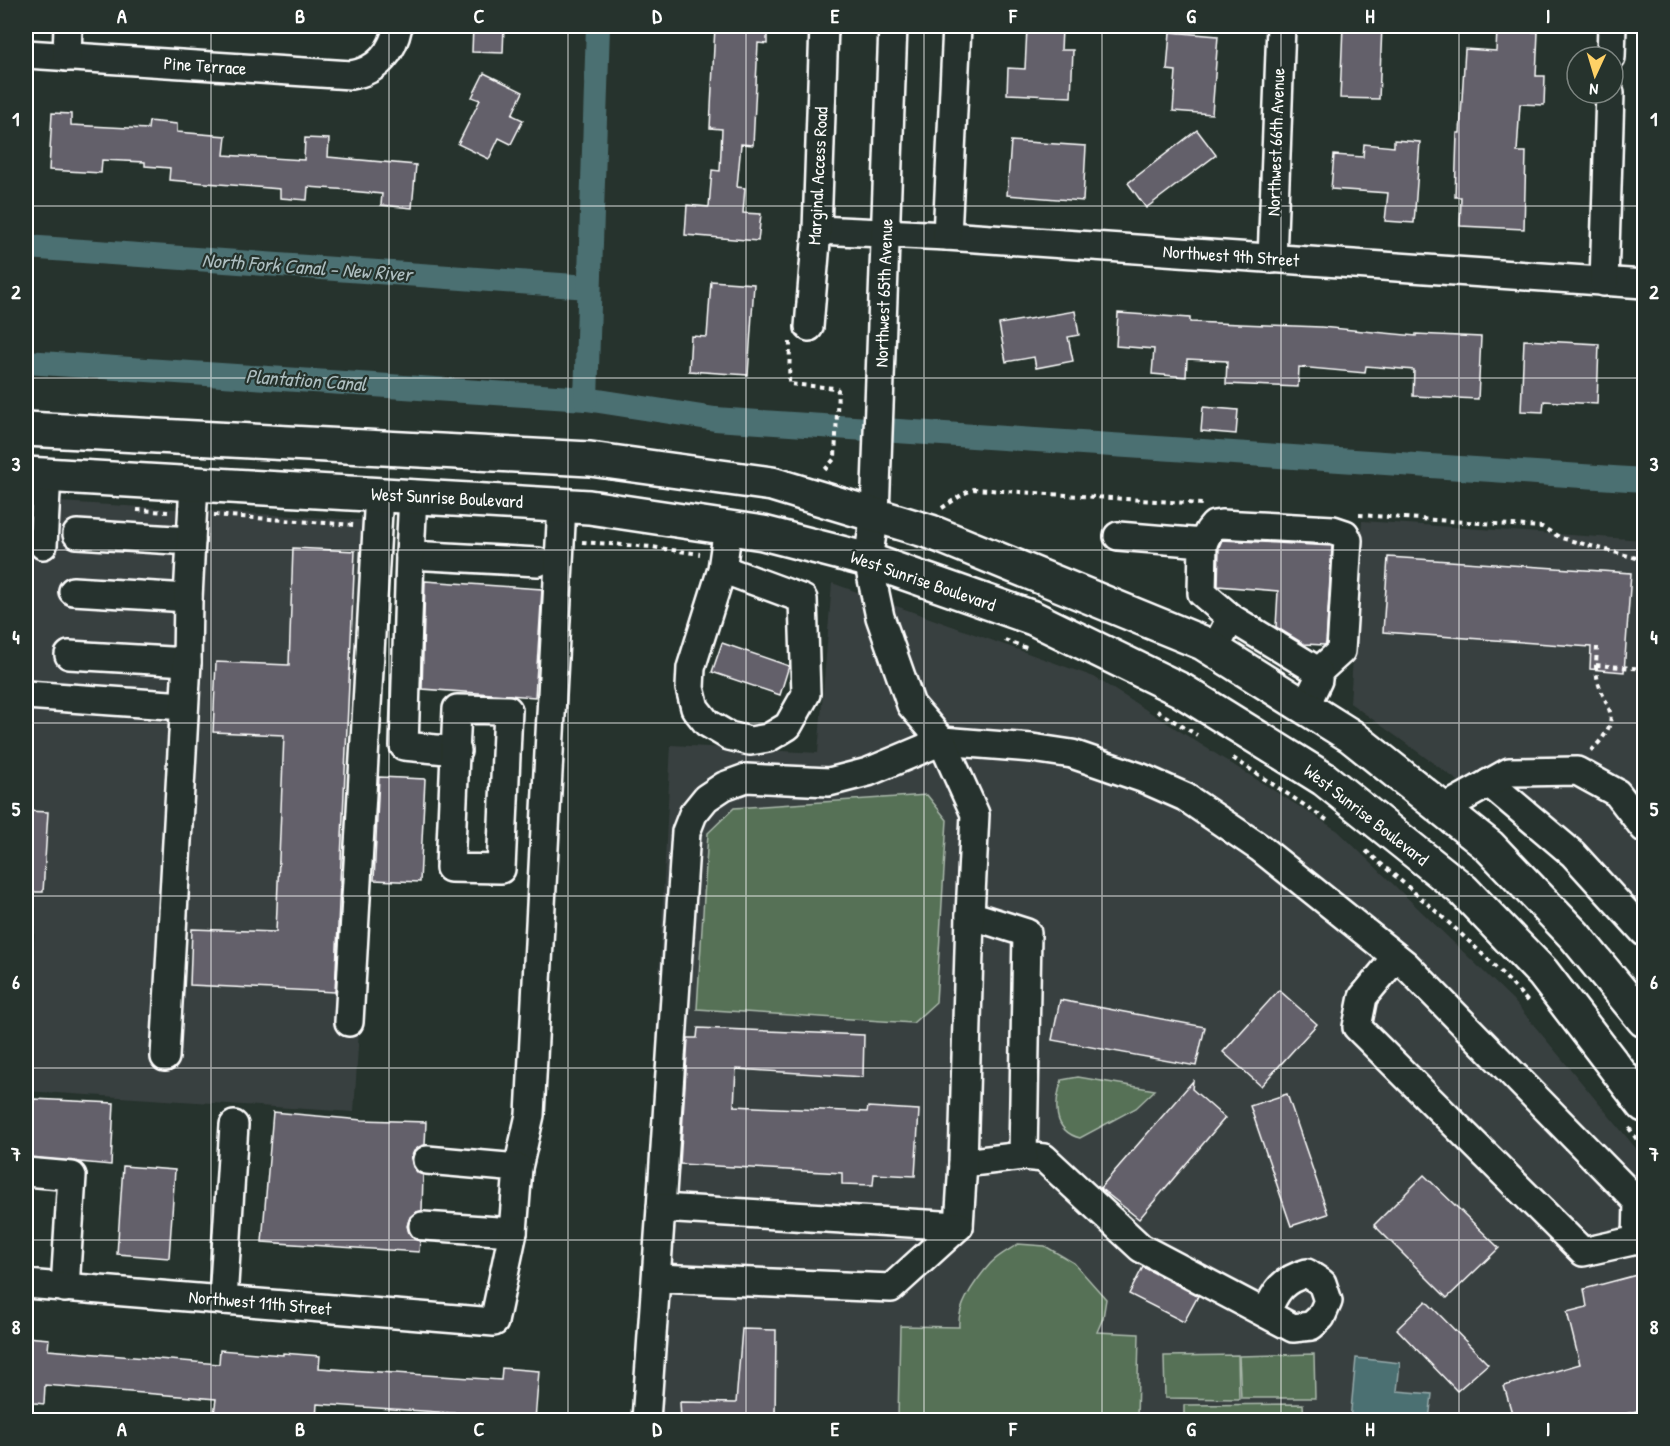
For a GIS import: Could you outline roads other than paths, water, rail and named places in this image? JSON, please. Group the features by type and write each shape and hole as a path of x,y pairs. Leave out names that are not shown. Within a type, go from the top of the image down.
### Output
{"highway":[{"path":"26,429 591,459 772,484 931,532 1203,643 1351,736 1489,846 1575,936 1644,1020"},
{"name":"West Sunrise Boulevard","path":"36,474 589,507 763,533 868,560 1033,618 1181,690 1324,778 1463,890 1543,973 1635,1114"},
{"path":"1101,651 1118,646 1128,646 1144,651 1258,715 1268,717 1284,715 1305,707"}],"street":[{"path":"67,57 68,26"},
{"name":"Pine Terrace","path":"26,54 339,75 368,71 392,47 398,26"},
{"name":"Marginal Access Road","path":"809,327 817,230 824,26"},
{"name":"Northwest 65th Avenue","path":"868,560 875,514 878,454 893,26"},
{"path":"947,236 957,26"},
{"name":"Northwest 66th Avenue","path":"1272,258 1281,26"},
{"path":"1611,45 1612,26"},
{"path":"1604,282 1610,105"},
{"name":"Northwest 9th Street","path":"817,230 947,236 1644,284"},
{"path":"36,474 44,545"},
{"path":"165,1057 187,662 194,483"},
{"path":"349,1022 379,494"},
{"path":"413,496 404,746 457,751"},
{"path":"423,1226 513,1232 518,1168 530,1116 562,505"},
{"path":"1305,707 1318,680 1318,672 1341,651 1348,540 1345,534 1333,530 1214,525 1203,543 1202,593 1231,618 1318,672"},
{"path":"722,569 803,599 806,694 788,726 768,738 750,741 729,736 707,723 695,708 690,688 691,668 722,569 728,528"},
{"path":"77,534 191,541"},
{"path":"1118,536 1203,543"},
{"path":"410,555 538,562"},
{"path":"657,1278 891,1288 958,1226 963,1163 975,814 942,741 911,705 880,617 868,560"},
{"path":"73,591 188,598"},
{"path":"1214,650 1231,618"},
{"path":"69,655 187,662"},
{"path":"26,695 184,706"},
{"path":"458,709 508,710 501,869 450,868 457,751 458,709"},
{"path":"646,1420 686,832 693,814 706,798 724,786 746,778 829,782 868,772 942,741 1032,748 1072,754 1124,771 1185,797 1260,848 1405,964 1638,1202 1636,1240 1583,1252 1357,1027 1363,997 1396,957"},
{"path":"1443,809 1509,772 1577,771 1617,793 1644,828"},
{"path":"1488,783 1573,854 1644,932"},
{"path":"970,915 1028,933 1023,1156"},
{"path":"223,1300 234,1125"},
{"path":"963,1163 1023,1156 1044,1158 1141,1248 1266,1313"},
{"path":"427,1160 518,1168"},
{"path":"26,1172 72,1176 65,1288"},
{"path":"661,1208 958,1226"},
{"name":"Northwest 11th Street","path":"26,1284 494,1322 513,1232"}],"water":[{"path":"1356,1358 1400,1363 1397,1391 1432,1394 1429,1420 1350,1420"}],"waterway":[{"path":"586,399 598,26"},
{"name":"North Fork Canal - New River","path":"26,247 589,287"},
{"name":"Plantation Canal","path":"26,362 586,399 715,419 1644,480"}]}
